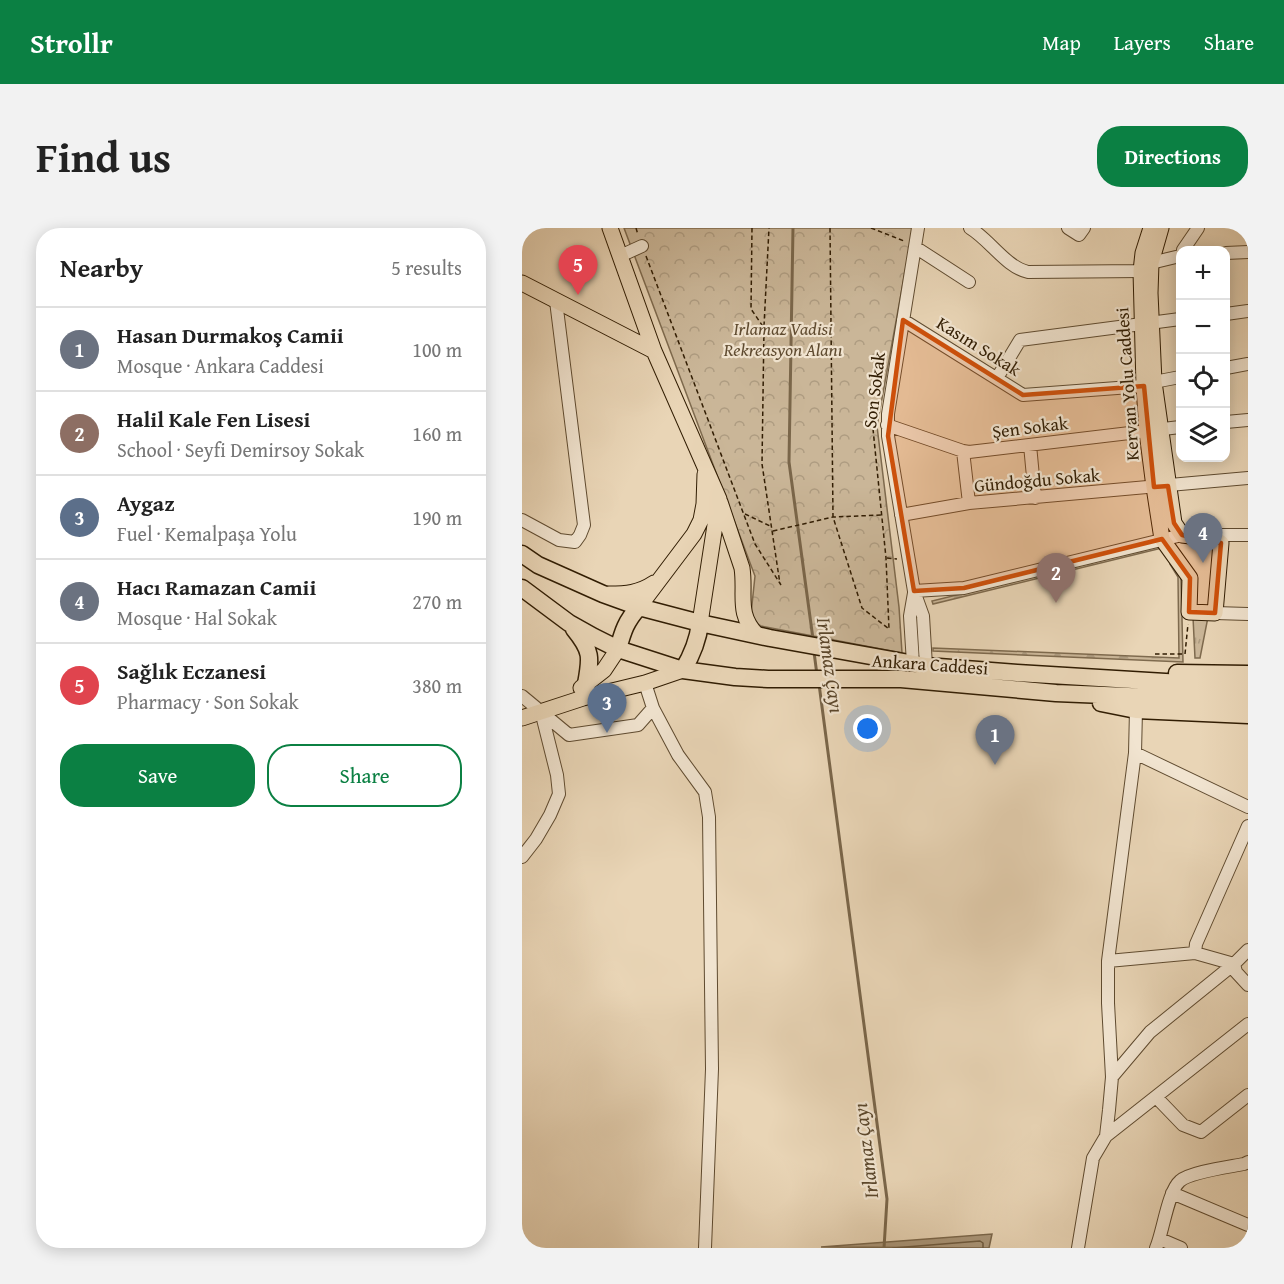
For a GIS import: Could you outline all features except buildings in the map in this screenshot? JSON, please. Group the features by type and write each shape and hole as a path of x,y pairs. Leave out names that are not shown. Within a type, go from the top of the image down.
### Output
{"highway":[{"name":"Ankara Caddesi","path":"522,554 538,565 603,594 639,607 764,637 914,664 1017,673 1248,687"},
{"name":"Ankara Caddesi","path":"522,588 569,623 618,649 682,670 768,679 901,679 1056,693 1248,701"},
{"path":"618,649 629,618 639,607"},
{"path":"569,623 586,643 590,661 586,684"},
{"path":"682,670 695,647 699,623"},
{"path":"1017,673 1248,674"},
{"path":"1056,693 1137,710 1248,716"}],"main road":[{"path":"610,228 654,351 719,499 741,568 745,618 749,627 764,637"},
{"name":"Kervan Yolu Caddesi","path":"1151,228 1143,253 1150,293 1147,323 1149,384 1161,487 1162,539"},
{"name":"Kervan Yolu Caddesi","path":"1146,267 1161,228"},
{"path":"522,283 654,351"},
{"path":"639,607 693,534 700,520 705,489 705,468"},
{"name":"Kervan Yolu Caddesi","path":"1161,487 1174,523 1186,535"},
{"path":"699,623 719,499"},
{"path":"1162,539 1190,578 1189,612 1215,613 1221,543 1215,539 1186,535"},
{"path":"603,594 638,592 659,580"},
{"path":"541,711 586,684 604,670 618,649"},
{"path":"522,718 583,698 645,683 682,670"}],"street":[{"name":"Son Sokak","path":"914,664 923,616 914,591 887,424 903,321 911,245 918,228"},
{"path":"970,228 1016,268 1028,272 1146,267 1176,256"},
{"path":"1068,228 1079,235 1084,228"},
{"path":"1186,246 1198,228"},
{"path":"911,245 969,282"},
{"path":"620,256 642,246"},
{"path":"1230,253 1248,252"},
{"path":"522,520 559,540 575,542 584,525 556,301"},
{"path":"1230,313 1248,311"},
{"path":"997,378 1020,340 1176,319"},
{"name":"Kasım Sokak","path":"903,321 1023,395 1149,384 1176,378"},
{"path":"1230,367 1248,364"},
{"path":"1230,422 1248,420"},
{"name":"Şen Sokak","path":"887,424 963,451 975,452 1176,427"},
{"path":"1030,445 1035,498"},
{"path":"963,451 969,504"},
{"name":"Gündoğdu Sokak","path":"901,515 969,504 1248,478"},
{"path":"914,591 964,588 1162,539 1186,535 1248,535"},
{"path":"1215,613 1248,614"},
{"path":"645,683 653,708 678,755 705,792 710,817 712,1069 705,1248"},
{"path":"522,696 569,735 638,725 653,708"},
{"path":"1106,1136 1112,1077 1108,962 1135,753 1137,710"},
{"path":"522,857 536,839 559,794 557,775 541,711"},
{"path":"1135,753 1248,807"},
{"path":"1194,953 1200,933 1248,826"},
{"path":"1112,1077 1150,1032 1248,950"},
{"path":"1108,962 1194,953 1234,964"},
{"path":"1234,964 1236,972 1248,985"},
{"path":"1078,1248 1093,1158 1106,1136 1248,1024"},
{"path":"1156,1097 1183,1125 1201,1132 1248,1095"},
{"path":"1181,1248 1158,1244 1172,1193 1180,1181 1195,1174 1247,1164"},
{"path":"1172,1193 1248,1225"}],"path":[{"path":"636,228 755,544 780,585 762,464 764,328 769,228"},
{"path":"752,228 751,309 764,328"},
{"path":"830,228 833,517 862,608 889,630 886,558"},
{"path":"871,228 911,245"},
{"path":"744,514 771,527"},
{"path":"772,531 833,517 881,515"},
{"path":"1155,654 1185,654 1189,612"}],"highlighted area":[{"path":"903,320 1023,395 1144,386 1154,487 1168,486 1174,523 1182,535 1221,543 1215,613 1189,612 1190,578 1162,539 964,588 914,591 888,436"}],"green space":[{"name":"Irlamaz Vadisi Rekreasyon Alanı","path":"624,228 913,228 877,426 899,607 902,653 761,626 754,622 751,614 755,576"},
{"path":"1161,545 1162,548 933,604 932,601"},
{"path":"1172,562 1181,576 1183,662 933,651 933,648 1179,658 1178,577 1170,564"},
{"path":"1193,617 1208,617 1200,658 1195,658"}],"water":[{"path":"992,1234 989,1248 821,1247"}],"waterway":[{"name":"Irlamaz Çayı","path":"793,228 789,462 813,639"},
{"name":"Irlamaz Çayı","path":"814,652 817,675"},
{"name":"Irlamaz Çayı","path":"819,684 887,1199 884,1248"}],"place":[{"name":"Sağlık Eczanesi","path":"578,295"},
{"name":"Hacı Ramazan Camii","path":"1203,563"},
{"name":"Halil Kale Fen Lisesi","path":"1056,603"},
{"name":"Aygaz","path":"607,733"},
{"name":"Hasan Durmakoş Camii","path":"995,765"}]}
